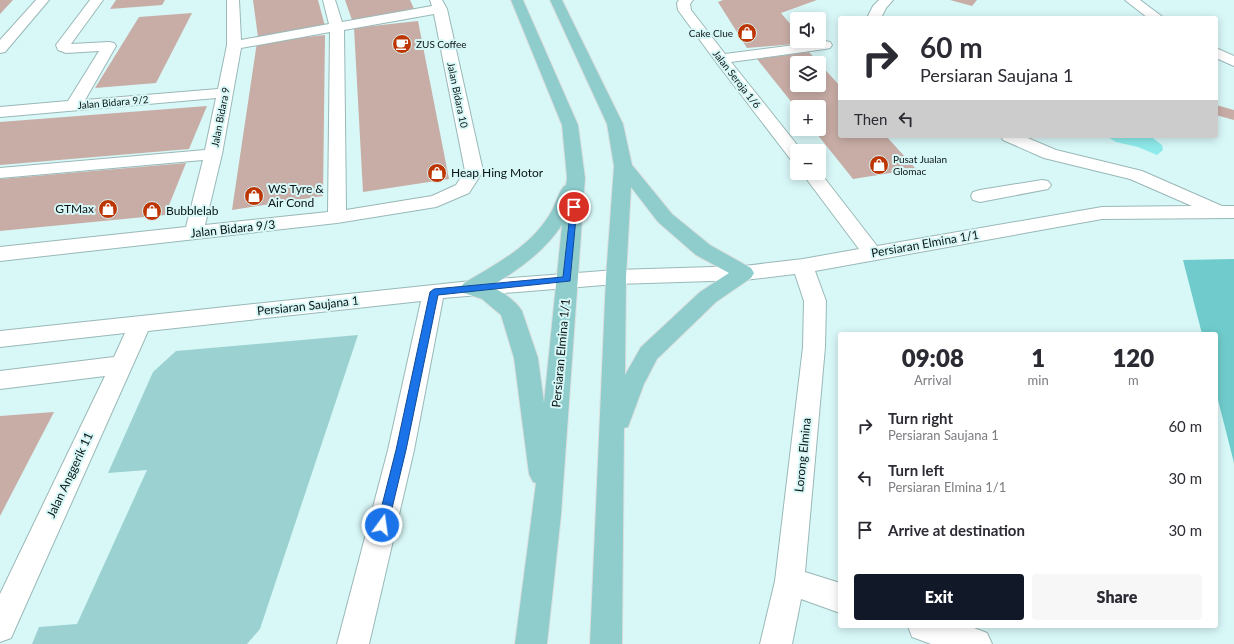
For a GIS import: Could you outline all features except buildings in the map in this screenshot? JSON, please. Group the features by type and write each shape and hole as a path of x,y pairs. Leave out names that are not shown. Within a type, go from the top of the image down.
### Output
{"main road":[{"name":"Persiaran Elmina 1/1","path":"517,0 570,125 576,178 547,515 532,644"},
{"path":"556,0 615,124 623,166 616,277 613,440 606,644"},
{"path":"613,440 632,384 650,354 708,297 744,273 703,250 665,218 623,166"},
{"path":"471,288 497,273 530,250 553,226 576,178"},
{"path":"471,288 489,294 511,311 526,358 547,515"}],"street":[{"path":"0,49 43,0"},
{"path":"74,106 110,46 66,49 63,45 97,0"},
{"name":"Jalan Bidara 9","path":"194,233 213,154 234,45 233,0"},
{"path":"329,0 337,28 336,217"},
{"name":"Jalan Seroja 1/6","path":"687,0 683,3 686,10 721,59 790,147"},
{"path":"876,16 880,6 887,0"},
{"path":"1131,0 1154,16"},
{"path":"234,45 337,28 438,4"},
{"name":"Jalan Bidara 10","path":"438,4 474,171 463,189"},
{"path":"721,59 803,48"},
{"path":"1218,53 1234,62"},
{"name":"Jalan Bidara 9/2","path":"0,112 225,93"},
{"path":"1014,138 1050,154 1136,175 1228,212"},
{"path":"0,173 213,154"},
{"path":"815,180 872,253"},
{"path":"980,196 1042,185"},
{"name":"Jalan Bidara 9/3","path":"0,254 336,217 436,201 463,189"},
{"name":"Persiaran Elmina 1/1","path":"616,277 744,273 803,266 1102,214 1228,212"},
{"name":"Lorong Elmina","path":"776,644 790,581 814,347 815,301 803,266"},
{"name":"Persiaran Saujana 1","path":"0,339 471,288 567,279 616,277"},
{"path":"353,644 401,450 434,292"},
{"name":"Jalan Anggerik 11","path":"0,627 141,323"},
{"path":"0,380 121,365"},
{"path":"790,581 838,597"},
{"path":"929,628 976,644"}],"shaded area":[{"path":"1109,138 1153,138 1162,145 1163,150 1157,155 1138,147 1116,142"},
{"path":"1234,259 1234,463 1218,400 1218,332 1201,332 1183,260"},
{"path":"358,335 260,629 247,644 32,644 39,627 77,624 147,470 108,473 153,372 176,351"}],"place":[{"name":"Cake Clue","path":"747,33"},
{"name":"ZUS Coffee","path":"402,44"},
{"name":"Pusat Jualan Glomac","path":"879,165"},
{"name":"Heap Hing Motor","path":"437,173"},
{"name":"WS Tyre & Air Cond","path":"254,196"},
{"name":"GTMax","path":"108,209"},
{"name":"Bubblelab","path":"152,211"}],"route":[{"path":"382,525 401,450 434,292 567,279 574,207"}]}
